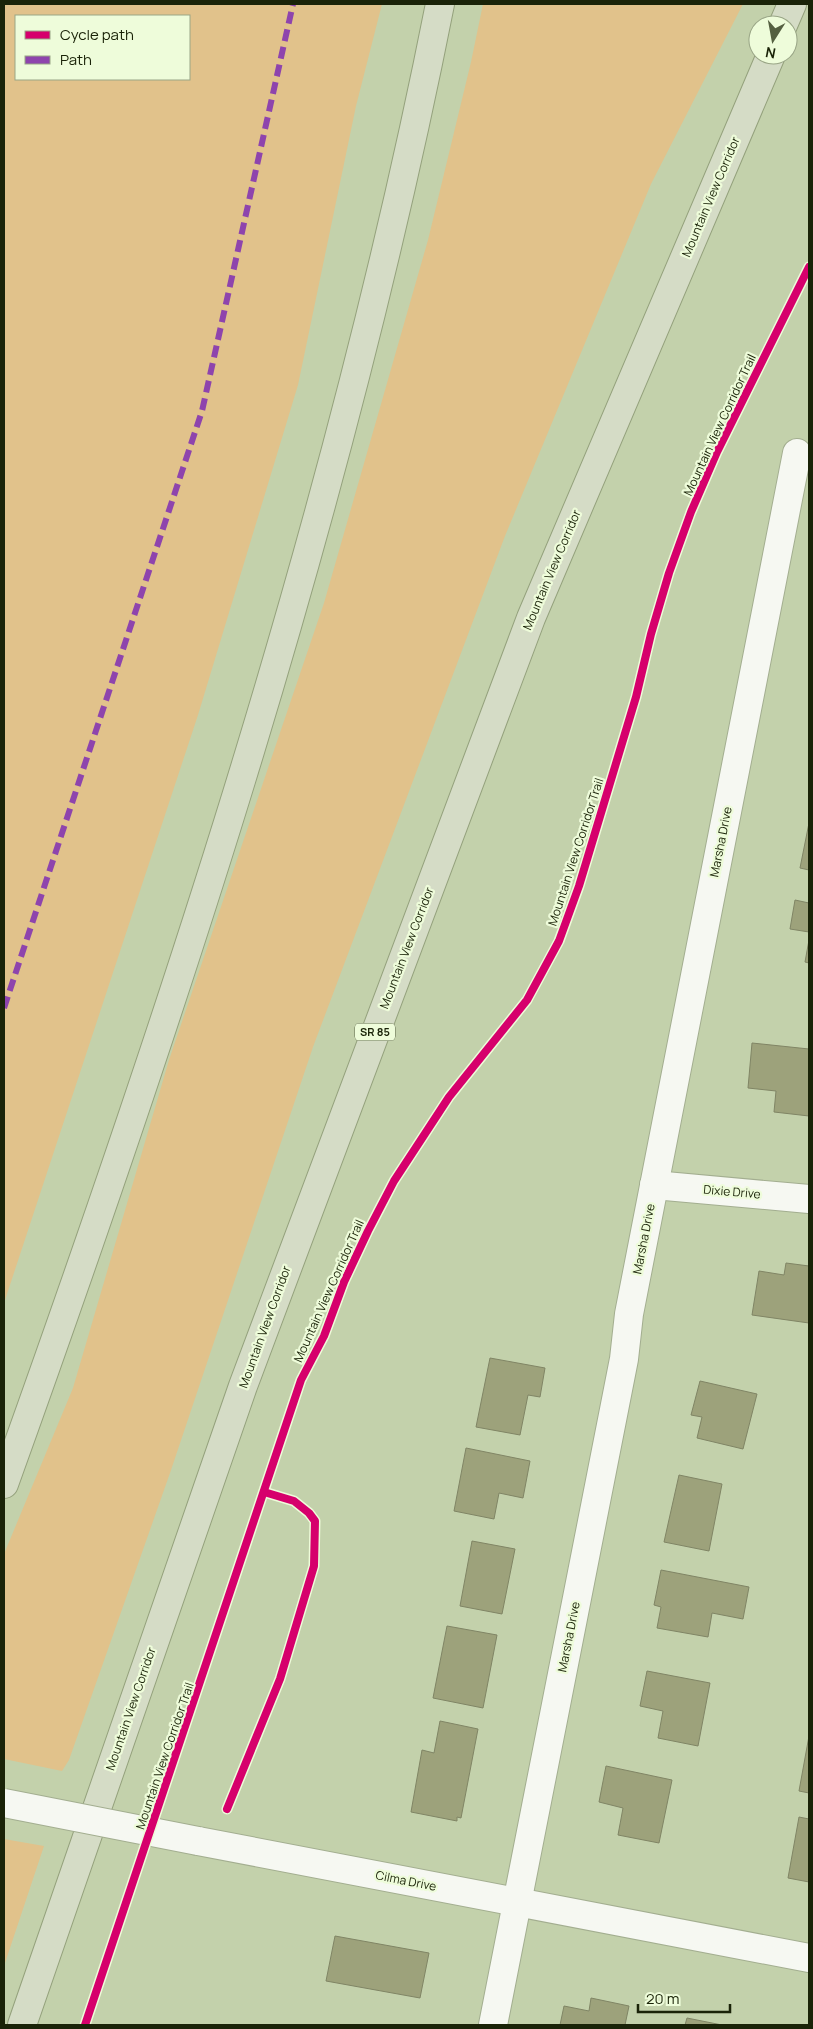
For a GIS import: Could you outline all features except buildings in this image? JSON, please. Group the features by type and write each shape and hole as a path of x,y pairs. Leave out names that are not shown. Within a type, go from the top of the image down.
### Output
{"highway":[{"path":"4,1484 82,1267 159,1041 234,803 335,450 402,183 440,4"},
{"name":"Mountain View Corridor","path":"22,2025 243,1386 531,618 767,65"}],"street":[{"name":"Marsha Drive","path":"493,2025 624,1359 629,1314 796,453"},
{"name":"Dixie Drive","path":"654,1185 809,1198"},
{"name":"Cilma Drive","path":"4,1803 809,1958"}],"shaded area":[{"path":"4,4 382,4 356,106 298,385 198,715 4,1303"},
{"path":"483,4 743,4 651,184 505,536 313,1047 170,1473 69,1760 62,1771 4,1759 4,1554 73,1388 169,1060 324,603 428,240"},
{"path":"4,1839 44,1846 4,1966"}],"marked path":[{"path":"4,1008 202,411 293,4"}],"cycle path":[{"name":"Mountain View Corridor Trail","path":"85,2025 301,1380 324,1336 344,1282 394,1181 449,1097 527,1000 559,941 579,886 636,697 651,634 669,573 691,512 717,452 809,267"},
{"path":"227,1809 280,1679 314,1566 315,1521 309,1513 294,1501 264,1492"}]}
